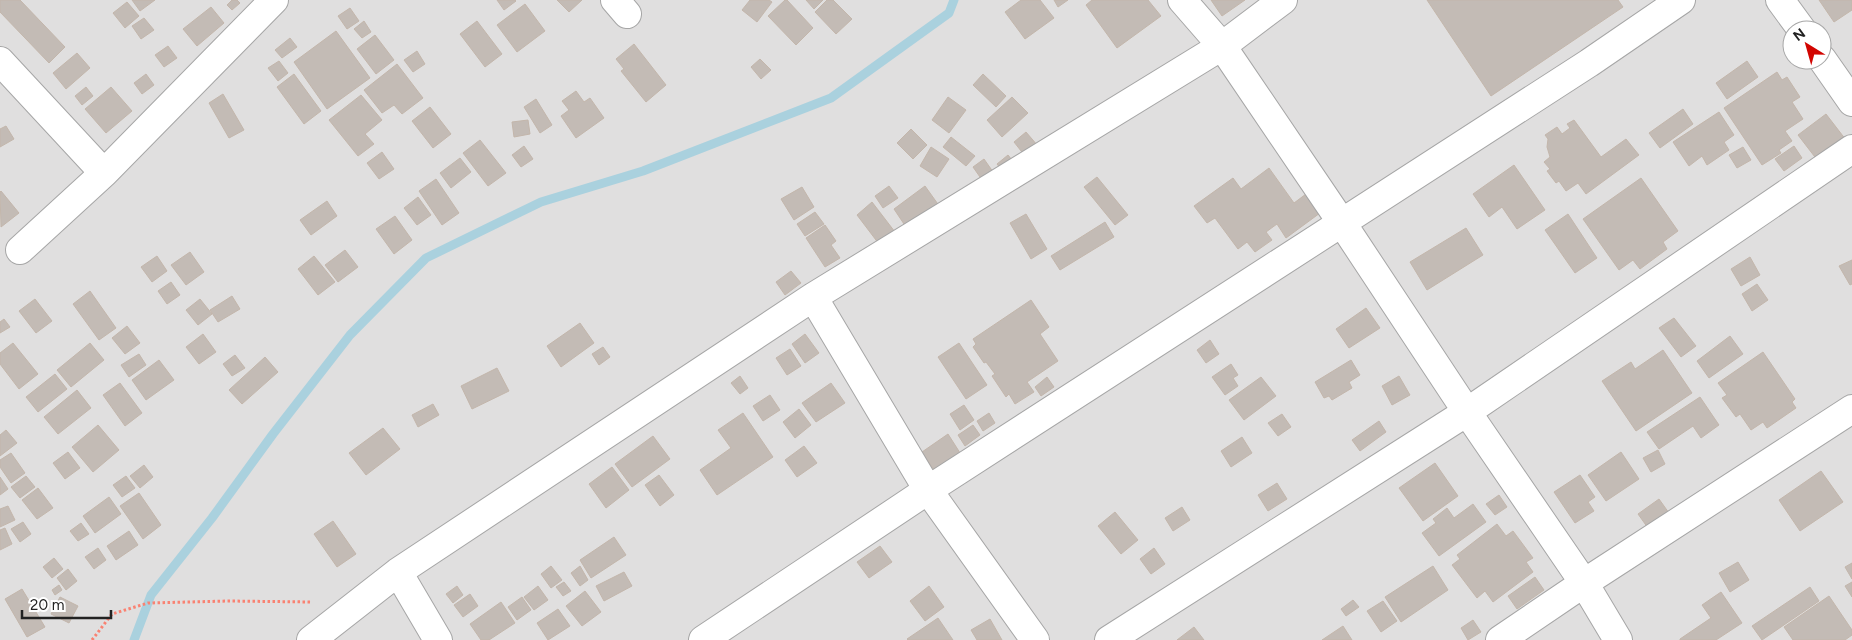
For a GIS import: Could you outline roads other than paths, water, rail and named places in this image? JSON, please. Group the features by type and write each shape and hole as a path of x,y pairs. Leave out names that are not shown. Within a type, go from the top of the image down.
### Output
{"street":[{"path":"20,250 104,173 274,0"},
{"path":"1182,0 1222,46 1584,583 1618,640"},
{"path":"311,640 398,572 813,297 1222,46 1283,0"},
{"path":"703,640 928,490 1589,63 1681,0"},
{"path":"1780,0 1795,20"},
{"path":"0,61 104,173"},
{"path":"1830,70 1852,102"},
{"path":"1109,640 1467,412 1852,149"},
{"path":"813,297 928,490 1035,640"},
{"path":"1500,640 1584,583 1852,409"},
{"path":"398,572 438,640"}],"waterway":[{"path":"134,640 151,595 212,518 273,434 350,335 426,258 541,202 643,171 831,98 949,13 954,0"}]}
